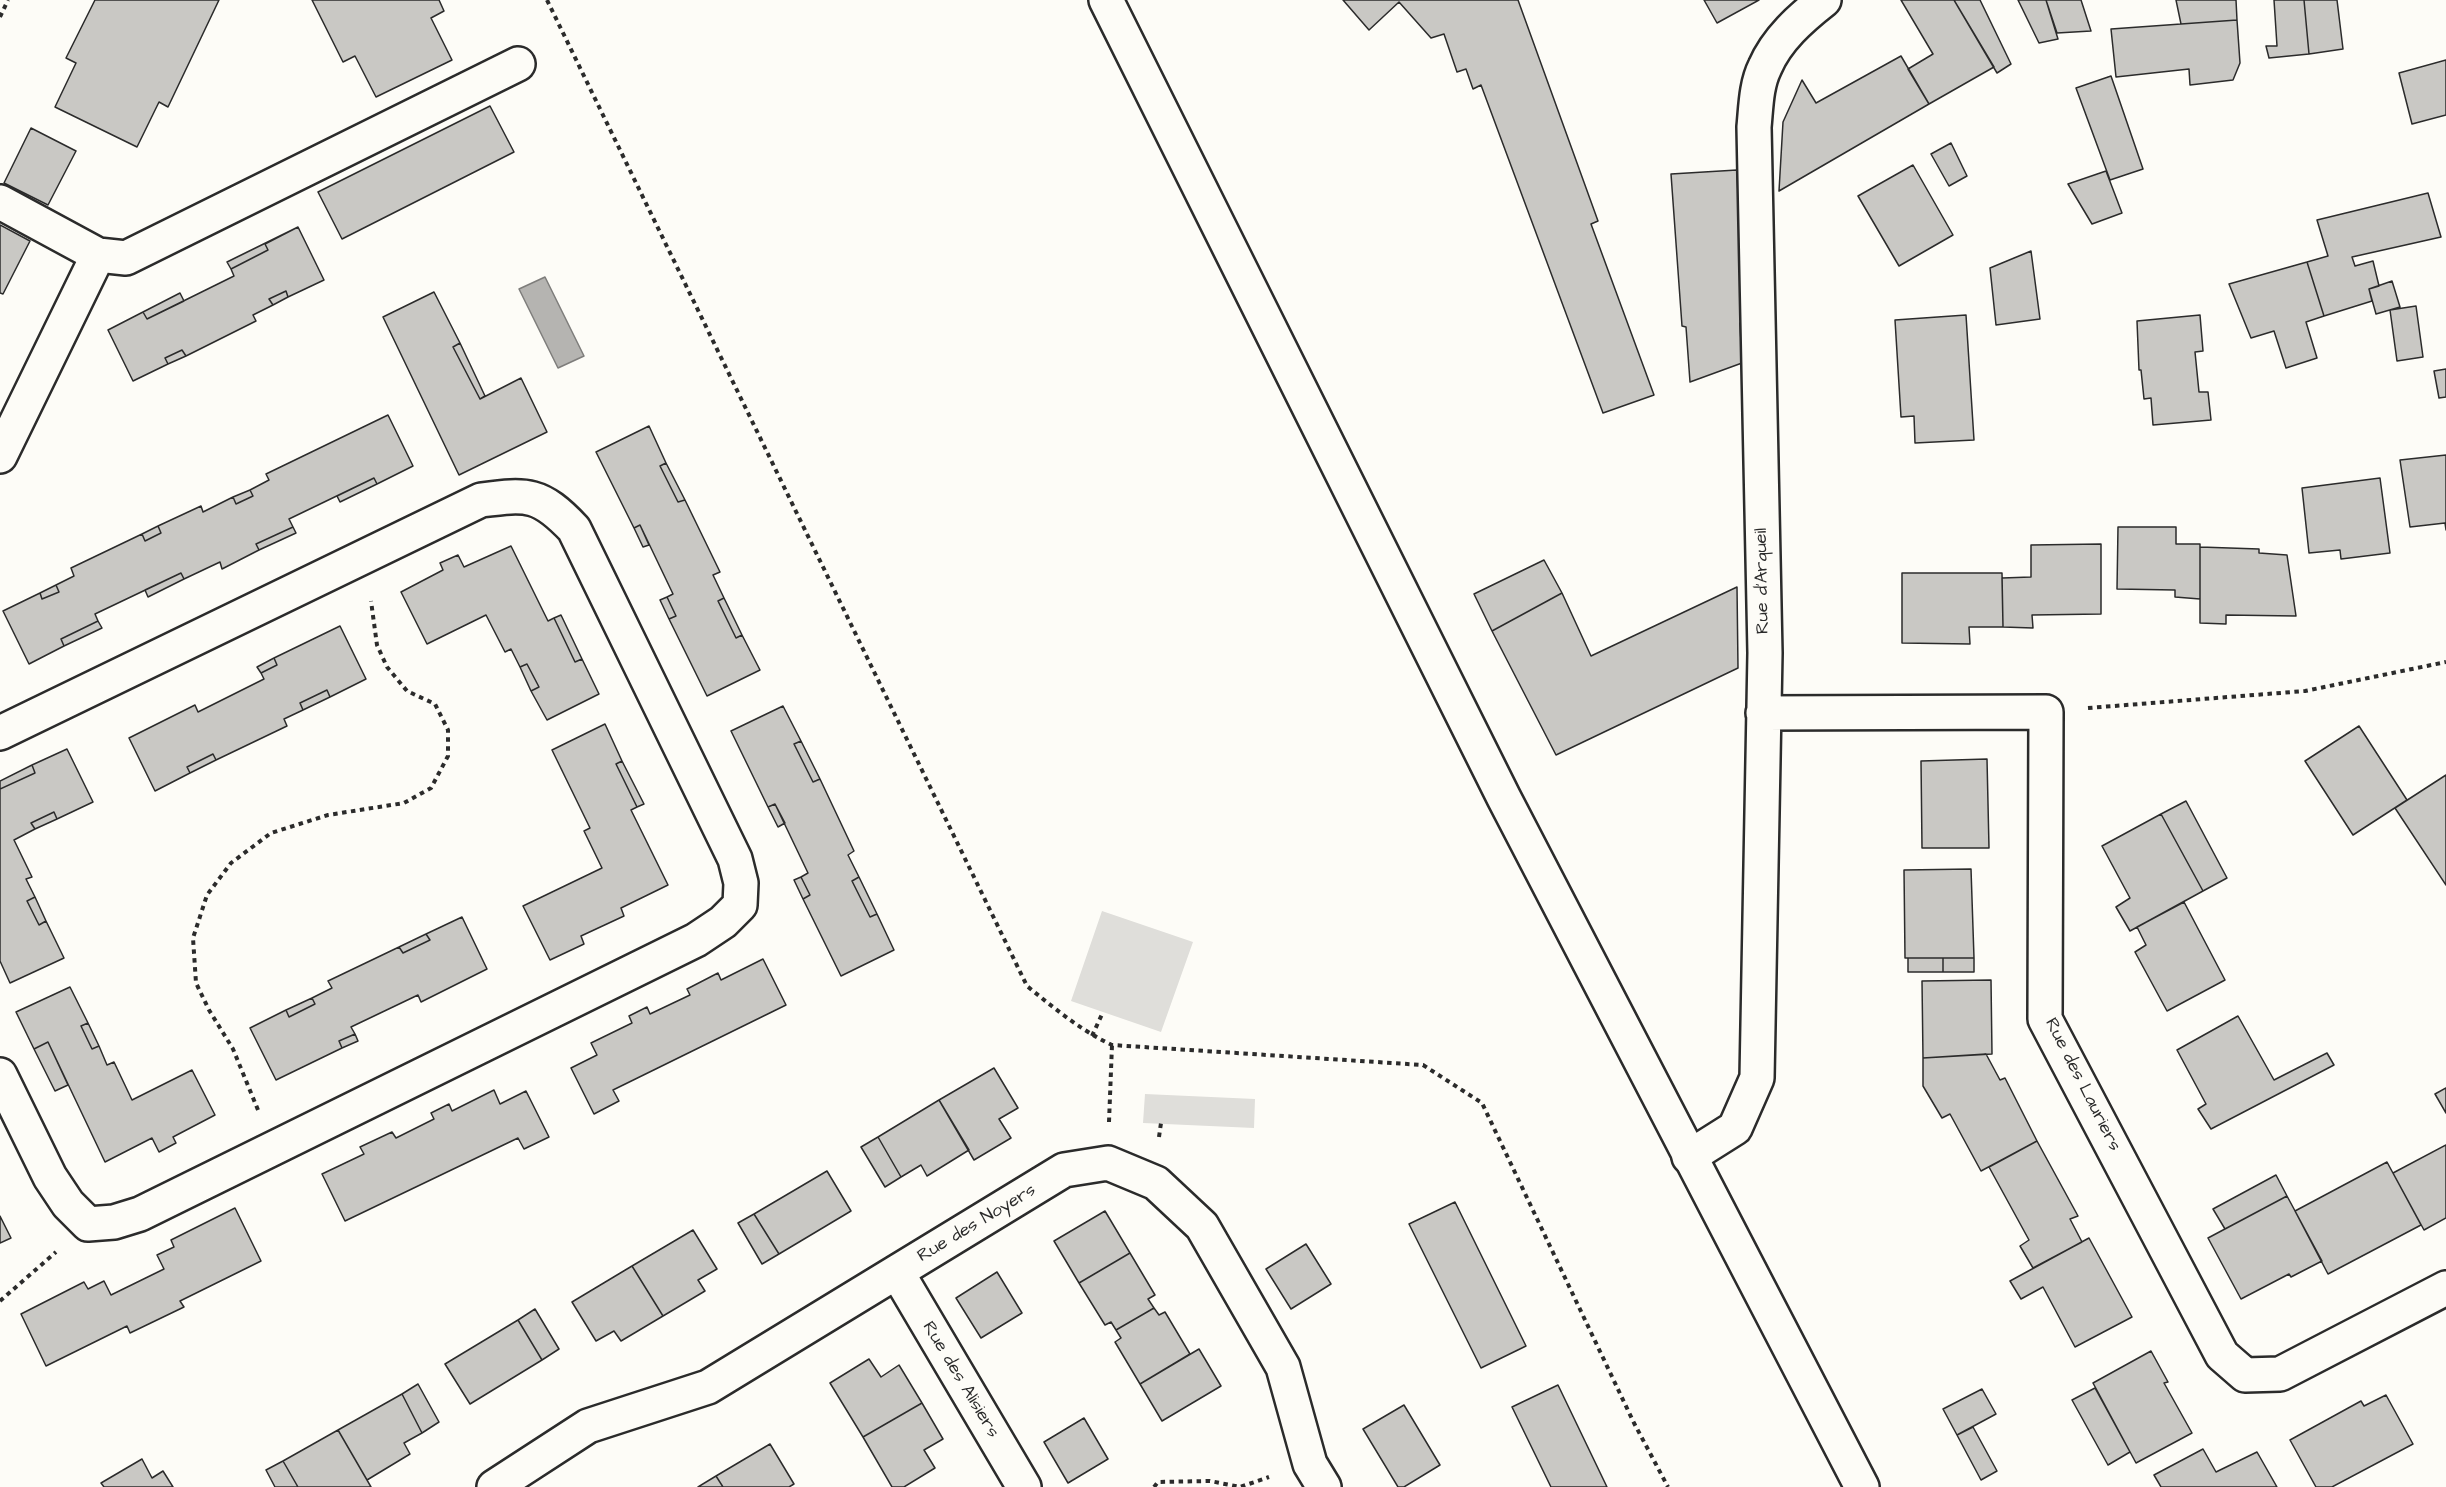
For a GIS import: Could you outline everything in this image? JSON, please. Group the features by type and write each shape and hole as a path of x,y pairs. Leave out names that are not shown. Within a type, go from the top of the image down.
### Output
{"street":[{"path":"1106,0 1499,788 1689,1158 1862,1487"},
{"name":"Rue d'Arqueil","path":"1689,1158 1735,1128 1757,1078 1765,653 1754,127 1757,92 1765,67 1806,6"},
{"path":"0,202 98,255 126,258 518,64"},
{"path":"0,456 98,255"},
{"path":"0,733 481,500 510,496 537,498 558,512 573,529 735,859 741,884 740,905 723,922 696,940 140,1214 114,1222 88,1224 68,1204 50,1178 0,1075"},
{"path":"1763,713 2046,711"},
{"name":"Rue des Lauriers","path":"2046,711 2045,1019 2222,1355 2245,1375 2280,1374 2446,1288"},
{"path":"1108,1163 1156,1183 1202,1226 1283,1367 1317,1475"},
{"name":"Rue des Noyers","path":"494,1487 588,1426 708,1387 1064,1170 1108,1163"},
{"name":"Rue des Alisiers","path":"897,1272 1024,1487"}],"path":[{"path":"0,17 8,0"},
{"path":"547,0 1027,986 1092,1036 1112,1045 1423,1065 1482,1103 1634,1423 1668,1487"},
{"path":"274,1149 233,1049 209,1010 196,982 193,938 207,895 231,863 271,833 328,814 404,803 431,788 448,756 448,730 435,704 407,691 387,667 377,645 366,555"},
{"path":"2046,711 2305,691 2446,662"},
{"path":"1092,1036 1103,1012"},
{"path":"1108,1163 1112,1045"},
{"path":"0,1301 88,1224"},
{"path":"1154,1487 1158,1482 1210,1481 1240,1487 1317,1475"}],"shaded area":[{"path":"545,277 584,356 558,368 519,289"},
{"path":"1102,911 1193,942 1161,1032 1071,1001"},
{"path":"1145,1094 1255,1099 1254,1128 1143,1123"}],"building":[{"path":"95,0 219,0 168,107 159,102 137,147 55,107 76,63 66,58"},
{"path":"312,0 439,0 444,11 431,18 452,60 376,97 355,56 343,62"},
{"path":"1343,0 1518,0 1598,221 1591,224 1654,395 1603,413 1481,85 1473,89 1466,69 1457,72 1444,34 1431,38 1399,2 1369,30"},
{"path":"1704,0 1759,0 1717,23"},
{"path":"1901,0 1954,0 1994,67 1929,104 1908,69 1933,54"},
{"path":"1954,0 1980,0 2011,64 1997,73"},
{"path":"2018,0 2046,0 2058,39 2039,43"},
{"path":"2046,0 2081,0 2091,31 2057,33"},
{"path":"2176,0 2236,0 2237,20 2181,24"},
{"path":"2274,0 2304,0 2309,54 2269,58 2266,46 2277,46"},
{"path":"2304,0 2337,0 2343,49 2309,54"},
{"path":"2237,20 2240,63 2233,80 2190,85 2189,69 2116,77 2111,29"},
{"path":"1901,56 1929,104 1779,191 1783,122 1802,80 1816,103"},
{"path":"2446,60 2446,115 2412,124 2399,73"},
{"path":"2111,76 2143,169 2110,180 2076,88"},
{"path":"490,106 514,152 342,239 318,192"},
{"path":"31,128 76,151 48,205 4,183"},
{"path":"1951,143 1967,176 1949,186 1931,154"},
{"path":"1913,165 1953,235 1899,266 1858,196"},
{"path":"1737,170 1743,323 1740,323 1742,363 1690,382 1686,327 1682,326 1671,174"},
{"path":"2106,171 2122,213 2092,224 2068,184"},
{"path":"2428,193 2441,237 2352,257 2355,266 2373,261 2379,286 2369,289 2372,301 2324,316 2307,262 2328,256 2317,220"},
{"path":"0,225 30,241 3,294 0,293"},
{"path":"298,227 265,244 268,250 231,269 227,262"},
{"path":"298,227 324,280 288,297 286,291 269,299 273,305 253,315 256,321 186,356 182,350 165,358 168,364 133,381 108,330 143,312 147,319 234,276 231,269 268,250 265,244"},
{"path":"2031,251 2040,319 1996,325 1990,268"},
{"path":"2307,262 2324,316 2306,322 2317,358 2286,368 2274,331 2251,338 2229,284"},
{"path":"2392,281 2400,307 2376,314 2369,289"},
{"path":"286,291 288,297 273,305 269,299"},
{"path":"434,292 460,343 453,347 480,399 521,378 547,432 459,475 383,317"},
{"path":"180,293 184,301 147,319 143,312"},
{"path":"2416,306 2423,357 2397,361 2390,310"},
{"path":"1966,315 1974,440 1915,443 1914,416 1901,417 1895,320"},
{"path":"2200,315 2203,351 2195,352 2199,392 2208,392 2211,420 2153,425 2151,398 2144,399 2141,370 2139,370 2137,321"},
{"path":"460,343 485,396 480,399 453,347"},
{"path":"182,350 186,356 168,364 165,358"},
{"path":"2446,369 2446,397 2439,398 2434,371"},
{"path":"388,415 413,466 377,484 374,478 289,519 293,527 256,544 259,550 222,569 220,562 184,579 181,573 95,614 98,621 61,639 64,646 29,664 3,611 40,593 42,599 59,592 56,585 74,576 71,568 142,534 145,541 161,533 158,526 201,506 203,512 233,497 236,504 253,496 250,490 269,480 266,474"},
{"path":"649,426 666,463 660,466 678,502 685,500 720,572 713,575 724,598 718,601 736,638 742,635 760,670 707,696 669,619 676,616 667,597 673,594 640,525 634,528 596,452"},
{"path":"2446,455 2446,530 2445,523 2410,527 2400,460"},
{"path":"666,463 685,500 678,502 660,466"},
{"path":"374,478 377,484 340,502 337,496"},
{"path":"2380,478 2390,553 2341,559 2340,550 2309,553 2302,488"},
{"path":"250,490 253,496 236,504 233,497"},
{"path":"640,525 649,545 643,547 634,528"},
{"path":"158,526 161,533 145,541 142,534"},
{"path":"293,527 296,533 259,550 256,544"},
{"path":"2118,527 2176,527 2176,544 2200,544 2200,599 2175,597 2175,590 2117,589"},
{"path":"2101,544 2101,614 2032,615 2033,628 2003,627 2002,578 2031,577 2031,545"},
{"path":"511,546 548,621 554,618 575,662 582,659 599,694 547,720 531,691 539,687 527,664 520,667 511,649 505,652 486,615 427,644 401,592 443,570 440,563 458,555 464,567"},
{"path":"2200,547 2259,549 2259,553 2287,555 2296,616 2226,615 2226,624 2200,623"},
{"path":"1544,560 1562,593 1492,631 1474,594"},
{"path":"181,573 184,579 148,597 145,590"},
{"path":"1902,573 2002,573 2003,627 1969,627 1970,644 1902,643"},
{"path":"56,585 59,592 42,599 40,593"},
{"path":"1737,587 1738,668 1556,755 1492,631 1562,593 1591,656"},
{"path":"667,597 676,616 669,619 660,600"},
{"path":"724,598 742,635 736,638 718,601"},
{"path":"561,615 582,659 575,662 554,618"},
{"path":"98,621 102,628 64,646 61,639"},
{"path":"340,626 366,679 330,697 327,690 300,703 303,710 284,719 287,726 216,760 213,754 187,767 190,773 155,791 129,738 195,705 198,712 264,679 261,673 277,665 274,658"},
{"path":"274,658 277,665 261,673 257,667"},
{"path":"527,664 539,687 531,691 520,667"},
{"path":"327,690 330,697 303,710 300,703"},
{"path":"783,706 801,741 794,744 813,782 820,779 854,851 848,855 859,877 852,881 870,917 877,914 894,950 841,976 803,899 810,895 801,877 808,873 775,804 768,807 731,731"},
{"path":"605,724 622,761 616,764 637,807 631,810 668,885 621,908 624,916 581,936 584,944 550,960 523,906 602,868 584,831 590,828 552,750"},
{"path":"2359,726 2407,800 2353,835 2305,761"},
{"path":"801,741 820,779 813,782 794,744"},
{"path":"67,749 93,802 57,819 54,812 31,823 35,829 14,840 32,877 26,879 35,897 27,901 39,925 46,921 64,958 10,983 0,961 0,789 35,773 32,765"},
{"path":"213,754 216,760 190,773 187,767"},
{"path":"1987,759 1989,848 1922,848 1921,761"},
{"path":"622,761 644,804 637,807 616,764"},
{"path":"32,765 35,773 0,789 0,781"},
{"path":"2446,775 2446,885 2395,808"},
{"path":"2186,801 2227,878 2203,891 2161,814"},
{"path":"775,804 785,823 778,827 768,807"},
{"path":"54,812 57,819 35,829 31,823"},
{"path":"2161,814 2203,891 2130,931 2116,907 2130,898 2102,846"},
{"path":"1971,869 1974,958 1905,958 1904,870"},
{"path":"801,877 810,895 803,899 794,880"},
{"path":"859,877 877,914 870,917 852,881"},
{"path":"35,897 46,921 39,925 27,901"},
{"path":"2184,902 2225,980 2167,1011 2135,952 2146,945 2137,927"},
{"path":"462,917 487,969 421,1002 418,995 351,1027 355,1034 339,1041 342,1048 276,1080 250,1028 286,1010 289,1017 315,1004 312,998 332,988 328,981 399,947 403,953 430,940 426,934"},
{"path":"426,934 430,940 403,953 399,947"},
{"path":"1908,958 1943,958 1943,972 1908,972"},
{"path":"1943,958 1974,958 1974,972 1943,972"},
{"path":"763,959 786,1005 613,1090 619,1101 594,1114 571,1068 597,1055 591,1043 632,1023 629,1016 647,1007 650,1014 690,995 687,989 718,973 721,980"},
{"path":"1991,980 1992,1054 1923,1058 1922,981"},
{"path":"70,987 88,1023 81,1026 92,1049 99,1046 107,1065 114,1062 132,1100 192,1070 215,1115 173,1137 176,1143 159,1152 152,1138 105,1162 48,1042 34,1049 16,1012"},
{"path":"312,998 315,1004 289,1017 286,1010"},
{"path":"2238,1016 2274,1080 2327,1053 2334,1065 2211,1129 2198,1109 2206,1104 2177,1050"},
{"path":"88,1023 99,1046 92,1049 81,1026"},
{"path":"355,1034 358,1041 342,1048 339,1041"},
{"path":"48,1042 68,1085 55,1091 34,1049"},
{"path":"1986,1054 2000,1080 2005,1078 2037,1141 1981,1171 1950,1114 1942,1118 1923,1086 1923,1058"},
{"path":"994,1068 1018,1108 999,1119 1011,1138 974,1160 939,1100"},
{"path":"2446,1088 2446,1113 2435,1094"},
{"path":"494,1090 500,1104 526,1091 549,1137 524,1149 518,1138 345,1221 322,1174 364,1154 360,1147 392,1132 396,1138 434,1119 431,1113 449,1104 452,1111"},
{"path":"939,1100 969,1150 927,1176 921,1165 901,1177 878,1137"},
{"path":"878,1137 901,1177 885,1187 861,1147"},
{"path":"2037,1141 2078,1216 2070,1219 2082,1242 2033,1268 2020,1246 2029,1240 1989,1167"},
{"path":"2446,1145 2446,1218 2424,1230 2393,1173"},
{"path":"2387,1162 2421,1225 2328,1274 2295,1211"},
{"path":"827,1171 851,1211 779,1254 754,1214"},
{"path":"2276,1175 2287,1196 2225,1229 2213,1209"},
{"path":"2287,1196 2322,1261 2291,1277 2289,1274 2241,1299 2208,1238"},
{"path":"1455,1202 1526,1346 1481,1368 1409,1224"},
{"path":"235,1208 261,1261 180,1301 184,1307 130,1333 127,1326 46,1366 21,1314 84,1282 88,1289 104,1281 111,1295 164,1269 157,1255 174,1247 171,1240"},
{"path":"1105,1211 1130,1253 1079,1283 1054,1241"},
{"path":"754,1214 779,1254 762,1264 738,1223"},
{"path":"0,1216 11,1238 0,1243"},
{"path":"693,1230 717,1269 698,1280 705,1291 663,1316 632,1266"},
{"path":"2089,1238 2132,1317 2075,1347 2043,1287 2021,1299 2010,1281"},
{"path":"1306,1244 1331,1284 1291,1309 1266,1269"},
{"path":"1130,1253 1155,1295 1148,1299 1154,1308 1116,1330 1111,1322 1105,1325 1079,1283"},
{"path":"632,1266 663,1316 621,1341 614,1331 596,1341 572,1302"},
{"path":"997,1272 1022,1313 981,1338 956,1298"},
{"path":"1154,1308 1159,1315 1165,1312 1190,1354 1140,1384 1115,1342 1121,1338 1116,1330"},
{"path":"535,1309 559,1349 542,1360 518,1320"},
{"path":"518,1320 542,1360 470,1404 445,1364"},
{"path":"1199,1349 1221,1386 1162,1421 1140,1384"},
{"path":"2151,1351 2168,1382 2164,1383 2192,1433 2136,1463 2093,1383"},
{"path":"869,1359 881,1377 899,1365 922,1403 863,1437 830,1383"},
{"path":"418,1384 439,1422 422,1433 402,1394"},
{"path":"1558,1385 1607,1487 1551,1487 1512,1407"},
{"path":"2095,1388 2130,1452 2108,1465 2072,1400"},
{"path":"1982,1389 1996,1414 1957,1435 1943,1409"},
{"path":"402,1394 422,1433 404,1443 410,1454 367,1480 338,1430"},
{"path":"2386,1395 2413,1444 2332,1487 2316,1487 2290,1440 2361,1401 2364,1406"},
{"path":"922,1403 943,1439 924,1450 935,1468 904,1487 892,1487 863,1437"},
{"path":"1404,1405 1440,1465 1404,1487 1398,1487 1363,1429"},
{"path":"1084,1418 1108,1459 1068,1483 1044,1442"},
{"path":"1973,1427 1997,1471 1981,1480 1957,1435"},
{"path":"338,1430 371,1487 298,1487 283,1461"},
{"path":"770,1444 794,1484 789,1487 723,1487 716,1476"},
{"path":"2203,1449 2216,1472 2257,1452 2277,1487 2161,1487 2154,1475"},
{"path":"142,1459 152,1478 163,1471 173,1487 104,1487 101,1483"},
{"path":"283,1461 298,1487 275,1487 266,1470"},
{"path":"716,1476 723,1487 698,1487"}]}
